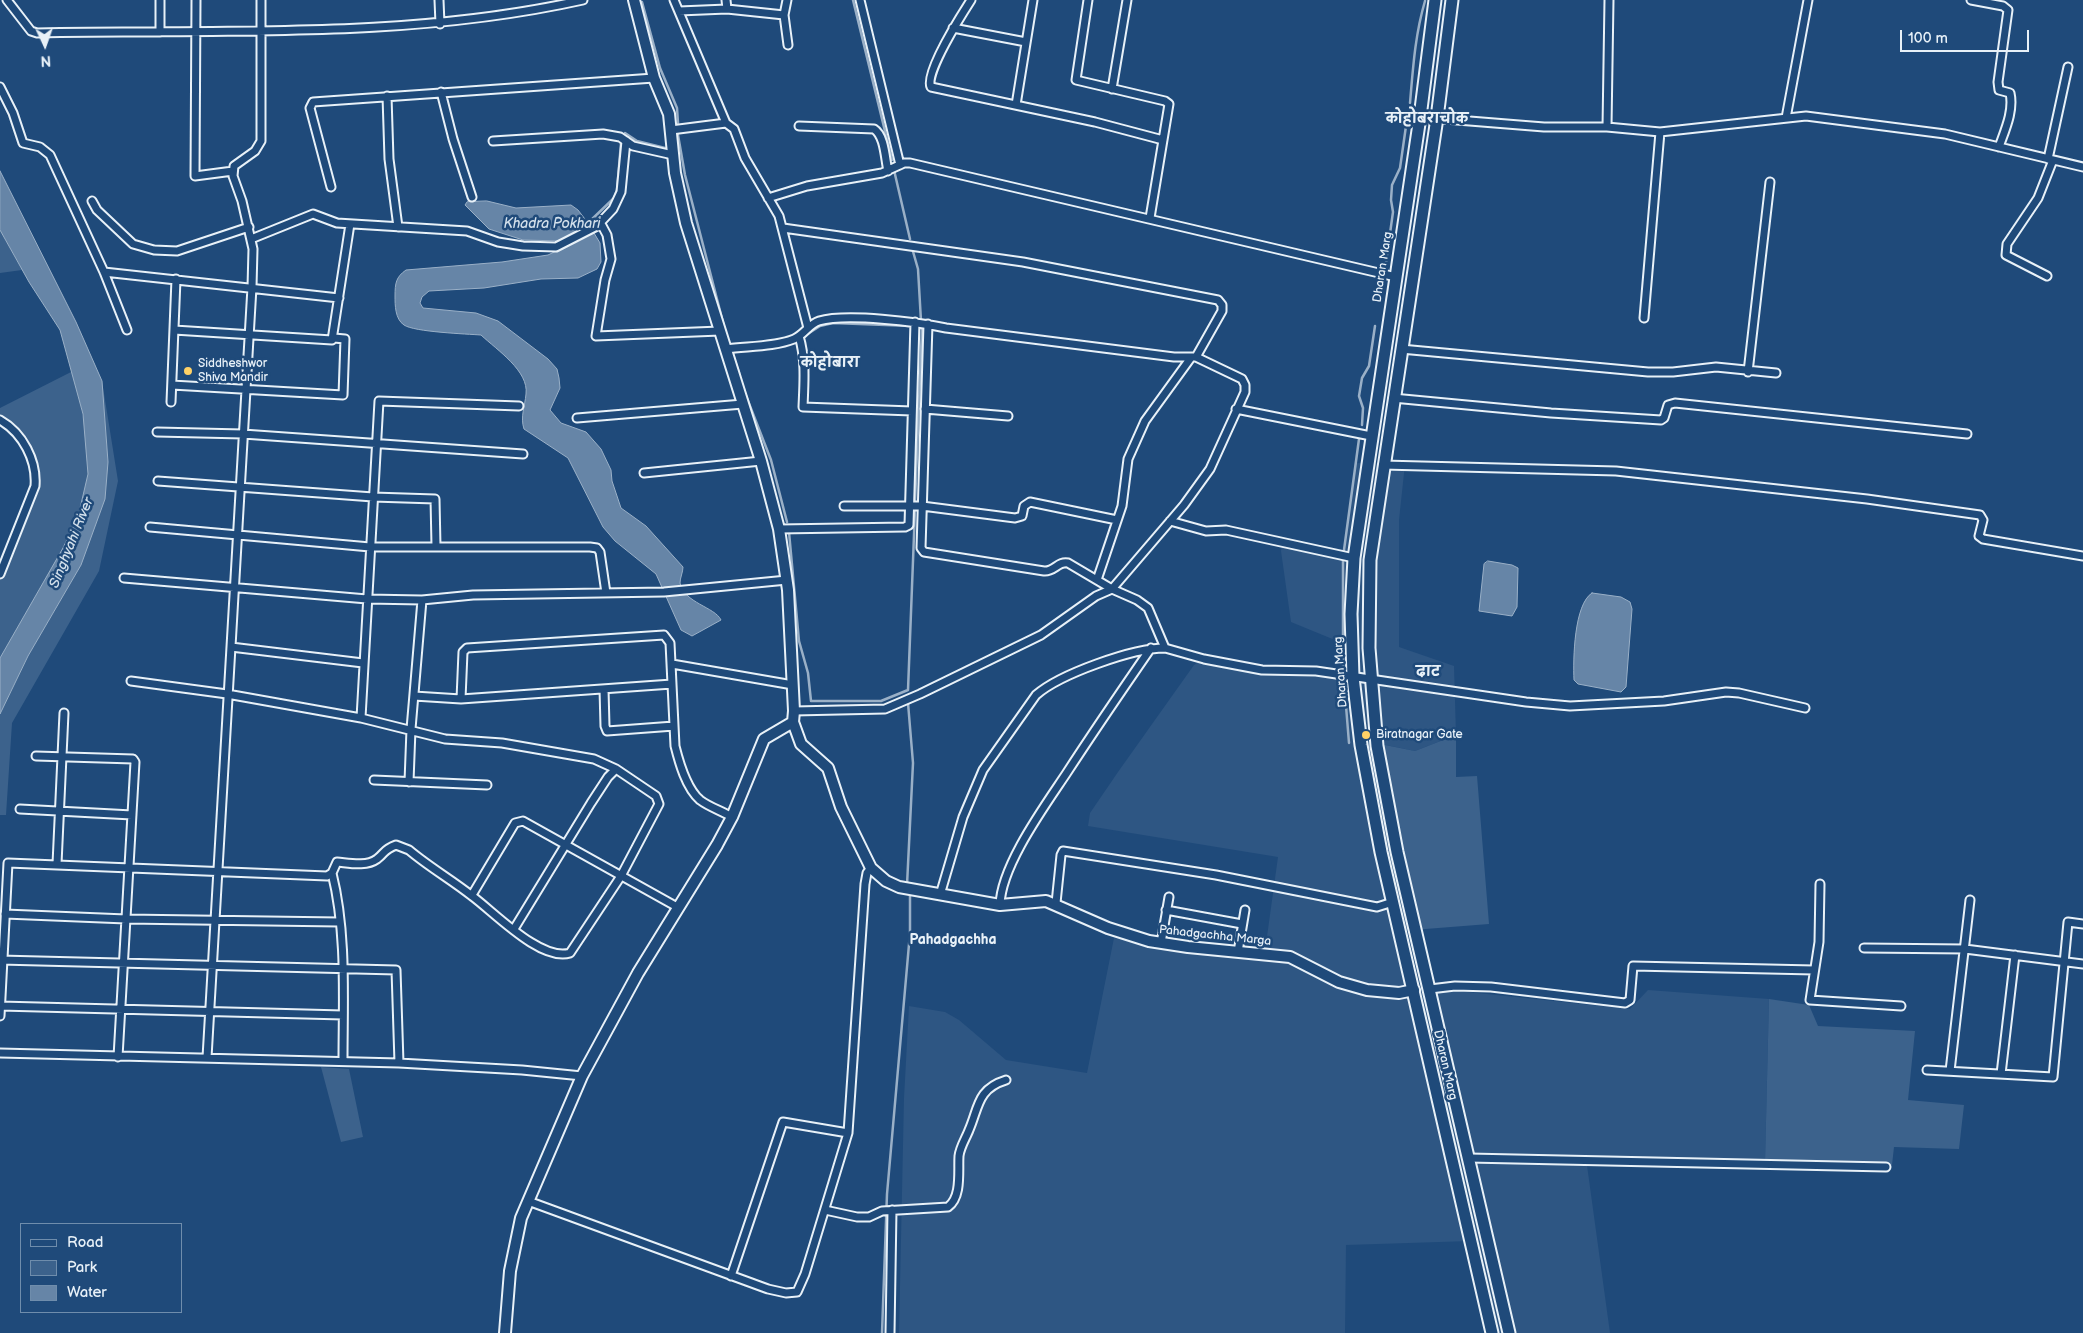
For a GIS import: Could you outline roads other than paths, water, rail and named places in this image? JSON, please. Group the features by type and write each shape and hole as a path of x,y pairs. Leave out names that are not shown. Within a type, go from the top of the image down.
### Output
{"main road":[{"name":"Dharan Marg","path":"1435,0 1420,116 1354,558 1351,614 1353,677 1361,746 1393,902 1492,1333"},
{"name":"Dharan Marg","path":"1452,0 1437,118 1400,349 1370,560 1368,616 1370,680 1377,746 1394,833 1508,1333"}],"street":[{"path":"7,0 34,33 195,32 440,24 583,0"},
{"path":"160,0 160,32"},
{"path":"196,0 195,176 233,171"},
{"path":"207,1058 252,287 249,227 232,176 234,166 255,151 261,141 261,0"},
{"path":"439,0 440,24"},
{"name":"Pahadgachha Marga","path":"634,0 654,78 669,114 675,173 686,223 761,461 779,529 786,580 793,685 793,722 801,744 828,768 841,807 871,868 886,881 899,888 1000,905 1046,901 1056,903 1108,928 1161,943 1290,957 1339,982 1367,990 1399,993 1414,990"},
{"path":"674,0 726,123 734,129 745,158 783,228 808,328"},
{"path":"726,0 727,9"},
{"path":"787,0 784,16 788,45"},
{"path":"860,0 900,165"},
{"path":"971,0 953,28 929,78 931,87 1163,140"},
{"path":"1016,105 1033,0"},
{"path":"1088,0 1075,79 1168,103 1168,114 1150,218"},
{"path":"1112,89 1127,0"},
{"path":"1607,128 1610,0"},
{"path":"1786,118 1808,0"},
{"path":"1971,0 2004,6 2008,10 1998,82 2000,90 2010,93 2011,99 2008,121 1999,147"},
{"path":"679,11 727,9 784,16"},
{"path":"953,28 1026,42"},
{"path":"2047,276 2006,255 2007,244 2038,198 2051,159 2068,67"},
{"path":"332,187 310,104 313,102 441,92 609,83 654,78"},
{"path":"0,87 14,113 23,143 40,147 50,155 104,272 128,330"},
{"path":"441,92 452,139 472,197"},
{"path":"387,96 389,159 398,227"},
{"path":"1420,116 1544,127 1607,128 1660,132 1751,124 1806,116 1945,134 2083,167"},
{"path":"671,130 726,123"},
{"path":"799,126 874,129 878,131 882,140 888,171"},
{"path":"1644,318 1660,132"},
{"path":"493,141 603,134 613,135 634,146 673,154"},
{"path":"251,239 313,214 337,223 467,231 498,242 548,248 562,246 598,224 613,209 621,192 626,141"},
{"path":"768,198 807,186 888,171 900,165 910,163 1396,277"},
{"path":"1748,372 1770,182"},
{"path":"92,201 133,244 154,250 177,251 249,227"},
{"path":"334,338 350,224"},
{"path":"598,224 607,235 611,259 605,280 596,336 720,331"},
{"path":"783,228 1022,262 1218,300 1222,305 1222,311 1193,358 1145,421 1128,459 1122,506 1097,580"},
{"path":"104,272 339,298"},
{"path":"171,402 176,280"},
{"path":"726,349 786,341 799,336 818,322 832,319 915,322 1193,358 1242,379 1245,385 1245,392 1236,409 1220,452 1210,469 1170,521 1112,589 1096,596 1041,635 892,706 866,710 794,711"},
{"path":"779,529 905,527 909,524 915,322"},
{"path":"928,324 921,548 924,552 1044,571 1051,570 1064,563 1137,600 1148,608 1165,648"},
{"path":"172,385 343,395 345,339 334,338 328,340 174,330"},
{"path":"799,336 802,346 805,378 803,407 912,411"},
{"path":"1400,349 1648,372 1716,368 1776,373"},
{"path":"1393,398 1551,413 1661,420 1664,418 1668,405 1675,403 1967,434"},
{"path":"361,718 379,401 519,406"},
{"path":"577,418 743,404"},
{"path":"926,409 1008,416"},
{"path":"1236,409 1371,436"},
{"path":"0,420 20,436 36,472 35,486 0,574"},
{"path":"158,432 243,434 523,454"},
{"path":"644,473 761,461"},
{"path":"1383,465 1616,470 1868,499 1980,515 1983,520 1980,536 1983,540 2083,556"},
{"path":"158,481 373,497 435,499 436,546"},
{"path":"844,506 922,506 1015,518 1022,516 1024,506 1030,502 1117,520"},
{"path":"1170,521 1206,531 1226,530 1354,558"},
{"path":"150,527 370,547 597,548 600,552 604,568 606,593"},
{"path":"124,578 234,585 367,598 422,600 473,595 664,592 786,580"},
{"path":"409,782 411,729 422,600"},
{"path":"461,700 463,652 467,648 664,635 670,643 674,726 678,757 695,794 700,800 732,817"},
{"path":"231,648 363,663"},
{"path":"940,895 963,817 983,770 1036,695 1046,686 1111,659 1151,648 1165,648 1204,659 1253,668 1316,671 1370,680 1570,706 1664,701 1726,692 1739,693 1805,708"},
{"path":"1000,905 1001,893 1008,873 1035,822 1151,648"},
{"path":"672,664 793,685"},
{"path":"0,1016 8,863 327,876 332,872 337,862 364,864 376,859 384,850 396,845 409,850 430,867 472,895 530,941 553,953 563,955 570,953 620,876 659,804 656,796 616,770 594,759 502,744 445,739 361,718 228,694 131,681"},
{"path":"414,696 461,700 672,684"},
{"path":"604,689 605,726 607,731 674,726"},
{"path":"57,864 64,713"},
{"path":"505,1333 510,1271 521,1218 582,1076 615,1012 732,817 764,739 793,722"},
{"path":"36,756 134,760 118,1057"},
{"path":"514,929 608,777 616,770"},
{"path":"374,780 487,785"},
{"path":"20,809 132,815"},
{"path":"472,895 515,823 523,821 679,908"},
{"path":"1056,903 1063,850 1216,875 1377,907 1393,902"},
{"path":"528,1201 768,1289 786,1293 797,1292 805,1274 848,1133 865,884 867,873 871,868"},
{"path":"332,872 343,968 343,1061"},
{"path":"1820,884 1819,942 1810,1000 1901,1006"},
{"path":"1161,943 1169,896"},
{"path":"1950,1072 1970,900"},
{"path":"1166,910 1242,924"},
{"path":"1238,952 1245,910"},
{"path":"5,914 126,919 339,922"},
{"path":"1927,1070 2053,1077 2068,922 2083,924"},
{"path":"1864,948 1965,949 2083,964"},
{"path":"2001,1074 2015,955"},
{"path":"2,960 396,970 399,1063"},
{"path":"1430,989 1455,986 1491,986 1625,1003 1630,1000 1633,966 1814,970"},
{"path":"0,1006 343,1015"},
{"path":"0,1053 399,1063 522,1070 582,1076"},
{"path":"825,1210 857,1218 868,1217 882,1211 943,1208 951,1204 955,1200 957,1188 959,1154 970,1129 977,1102 984,1093 997,1083 1006,1080"},
{"path":"730,1276 783,1122 848,1133"},
{"path":"1469,1158 1886,1167"},
{"path":"890,1333 892,1210"}],"water":[{"name":"Singhyahi River","path":"0,171 76,322 102,381 108,462 105,499 81,565 28,656 0,714 0,658 63,548 78,517 88,474 83,414 60,330 29,282 0,230"},
{"name":"Khadra Pokhari","path":"487,201 516,208 571,205 578,210 588,223 600,243 601,262 597,269 578,278 541,279 484,288 429,291 422,297 420,303 423,308 476,313 498,321 548,359 557,369 560,388 550,410 561,423 586,432 601,449 611,470 612,481 621,508 646,526 683,567 680,583 687,595 718,615 721,620 692,636 681,630 656,574 615,541 603,527 568,458 524,429 523,416 526,385 511,362 481,335 418,329 404,325 397,316 395,287 398,278 406,270 502,262 548,255 579,240 580,234 575,233 562,241 523,240 489,229 465,205 467,202"},
{"path":"1488,561 1512,565 1518,568 1517,607 1512,616 1479,611 1484,564"},
{"path":"1592,593 1621,597 1630,602 1632,609 1626,687 1621,692 1578,684 1574,680 1578,620 1581,608"}],"waterway":[{"path":"853,0 892,160"},
{"path":"1410,103 1413,64 1425,1"},
{"path":"642,2 660,68 677,108 678,123"},
{"path":"1386,262 1393,212 1391,200 1392,185 1400,168 1407,119"},
{"path":"625,133 637,141 665,148"},
{"path":"678,135 685,175 726,334"},
{"path":"588,223 614,198 617,190 621,143"},
{"path":"894,170 910,239"},
{"path":"912,248 918,269 921,321"},
{"path":"1379,298 1383,275"},
{"path":"803,337 820,326 833,323 912,326"},
{"path":"1362,425 1363,408 1359,396 1362,378 1369,366 1375,326"},
{"path":"915,503 922,327"},
{"path":"732,352 739,373"},
{"path":"743,388 771,460 787,522"},
{"path":"1344,550 1359,439"},
{"path":"789,532 799,641 808,673 811,701 881,701 908,690 915,509"},
{"path":"1343,560 1343,666"},
{"path":"1344,681 1349,743"},
{"path":"907,885 913,763 908,703"},
{"path":"882,1333 887,1194 910,933 910,896"}],"place":[{"name":"Siddheshwor Shiva Mandir","path":"188,371"},
{"name":"Biratnagar Gate","path":"1366,735"}],"district":[{"name":"कोहोबराचोक","path":"1427,119"},
{"name":"कोहोबारा","path":"830,363"},
{"name":"ढाट","path":"1428,672"},
{"name":"Pahadgachha","path":"953,940"}]}
